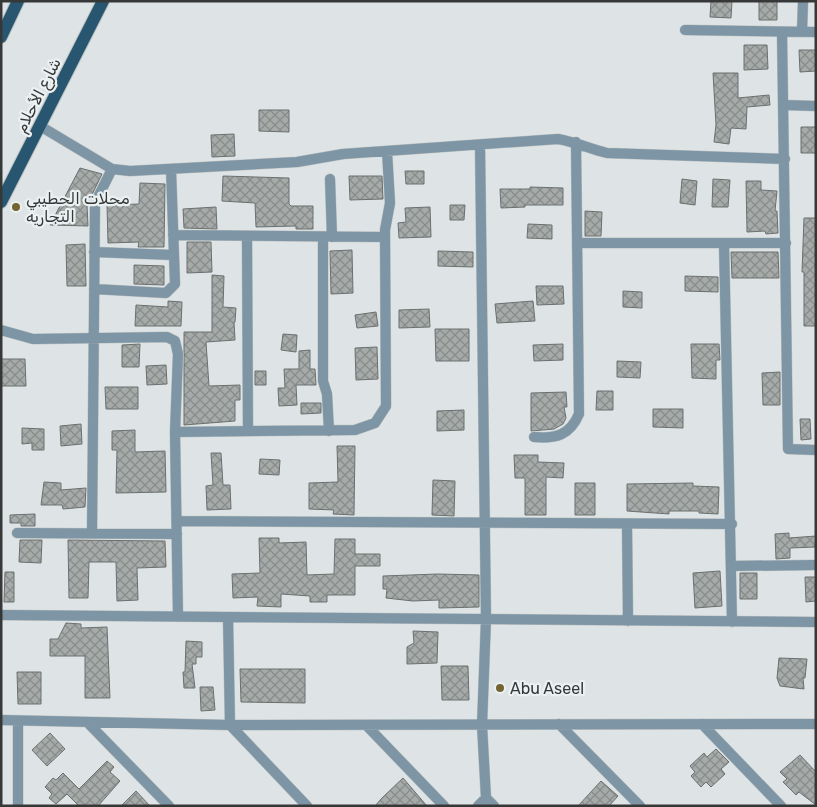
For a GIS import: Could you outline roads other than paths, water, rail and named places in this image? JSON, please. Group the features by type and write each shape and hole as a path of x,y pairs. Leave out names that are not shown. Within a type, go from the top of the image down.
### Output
{"main road":[{"path":"1,37 18,1"},
{"name":"شارع الأحلام","path":"1,202 103,1"}],"street":[{"path":"802,32 803,1"},
{"path":"685,30 816,32"},
{"path":"782,32 788,449 816,450"},
{"path":"784,105 816,106"},
{"path":"40,126 112,169 130,171 297,162 343,154 558,139 576,142 591,150 607,153 785,159"},
{"path":"534,438 551,439 564,434 574,425 580,414 576,142"},
{"path":"478,806 490,802 482,725 486,619 480,144"},
{"path":"175,432 355,430 375,423 386,406 385,237 390,203 387,151"},
{"path":"92,534 95,203 112,169"},
{"path":"94,289 166,293 175,284 171,169"},
{"path":"329,431 327,394 323,381 330,179"},
{"path":"173,236 385,237"},
{"path":"247,236 248,431"},
{"path":"577,243 786,243"},
{"path":"724,243 732,524 732,622"},
{"path":"94,252 173,255"},
{"path":"1,330 33,339 168,337 175,341 178,354 175,432 178,617"},
{"path":"176,522 732,524"},
{"path":"627,524 628,620"},
{"path":"18,533 177,534"},
{"path":"732,566 816,565"},
{"path":"1,615 816,622"},
{"path":"228,617 230,725 307,806"},
{"path":"1,720 367,726 816,724"},
{"path":"18,721 20,804"},
{"path":"88,722 169,806"},
{"path":"559,724 640,806"},
{"path":"702,724 781,806"},
{"path":"367,726 444,806"}],"place":[{"name":"محلات الحطيبي التجاريه","path":"16,207"},
{"name":"Abu Aseel","path":"500,688"}]}
